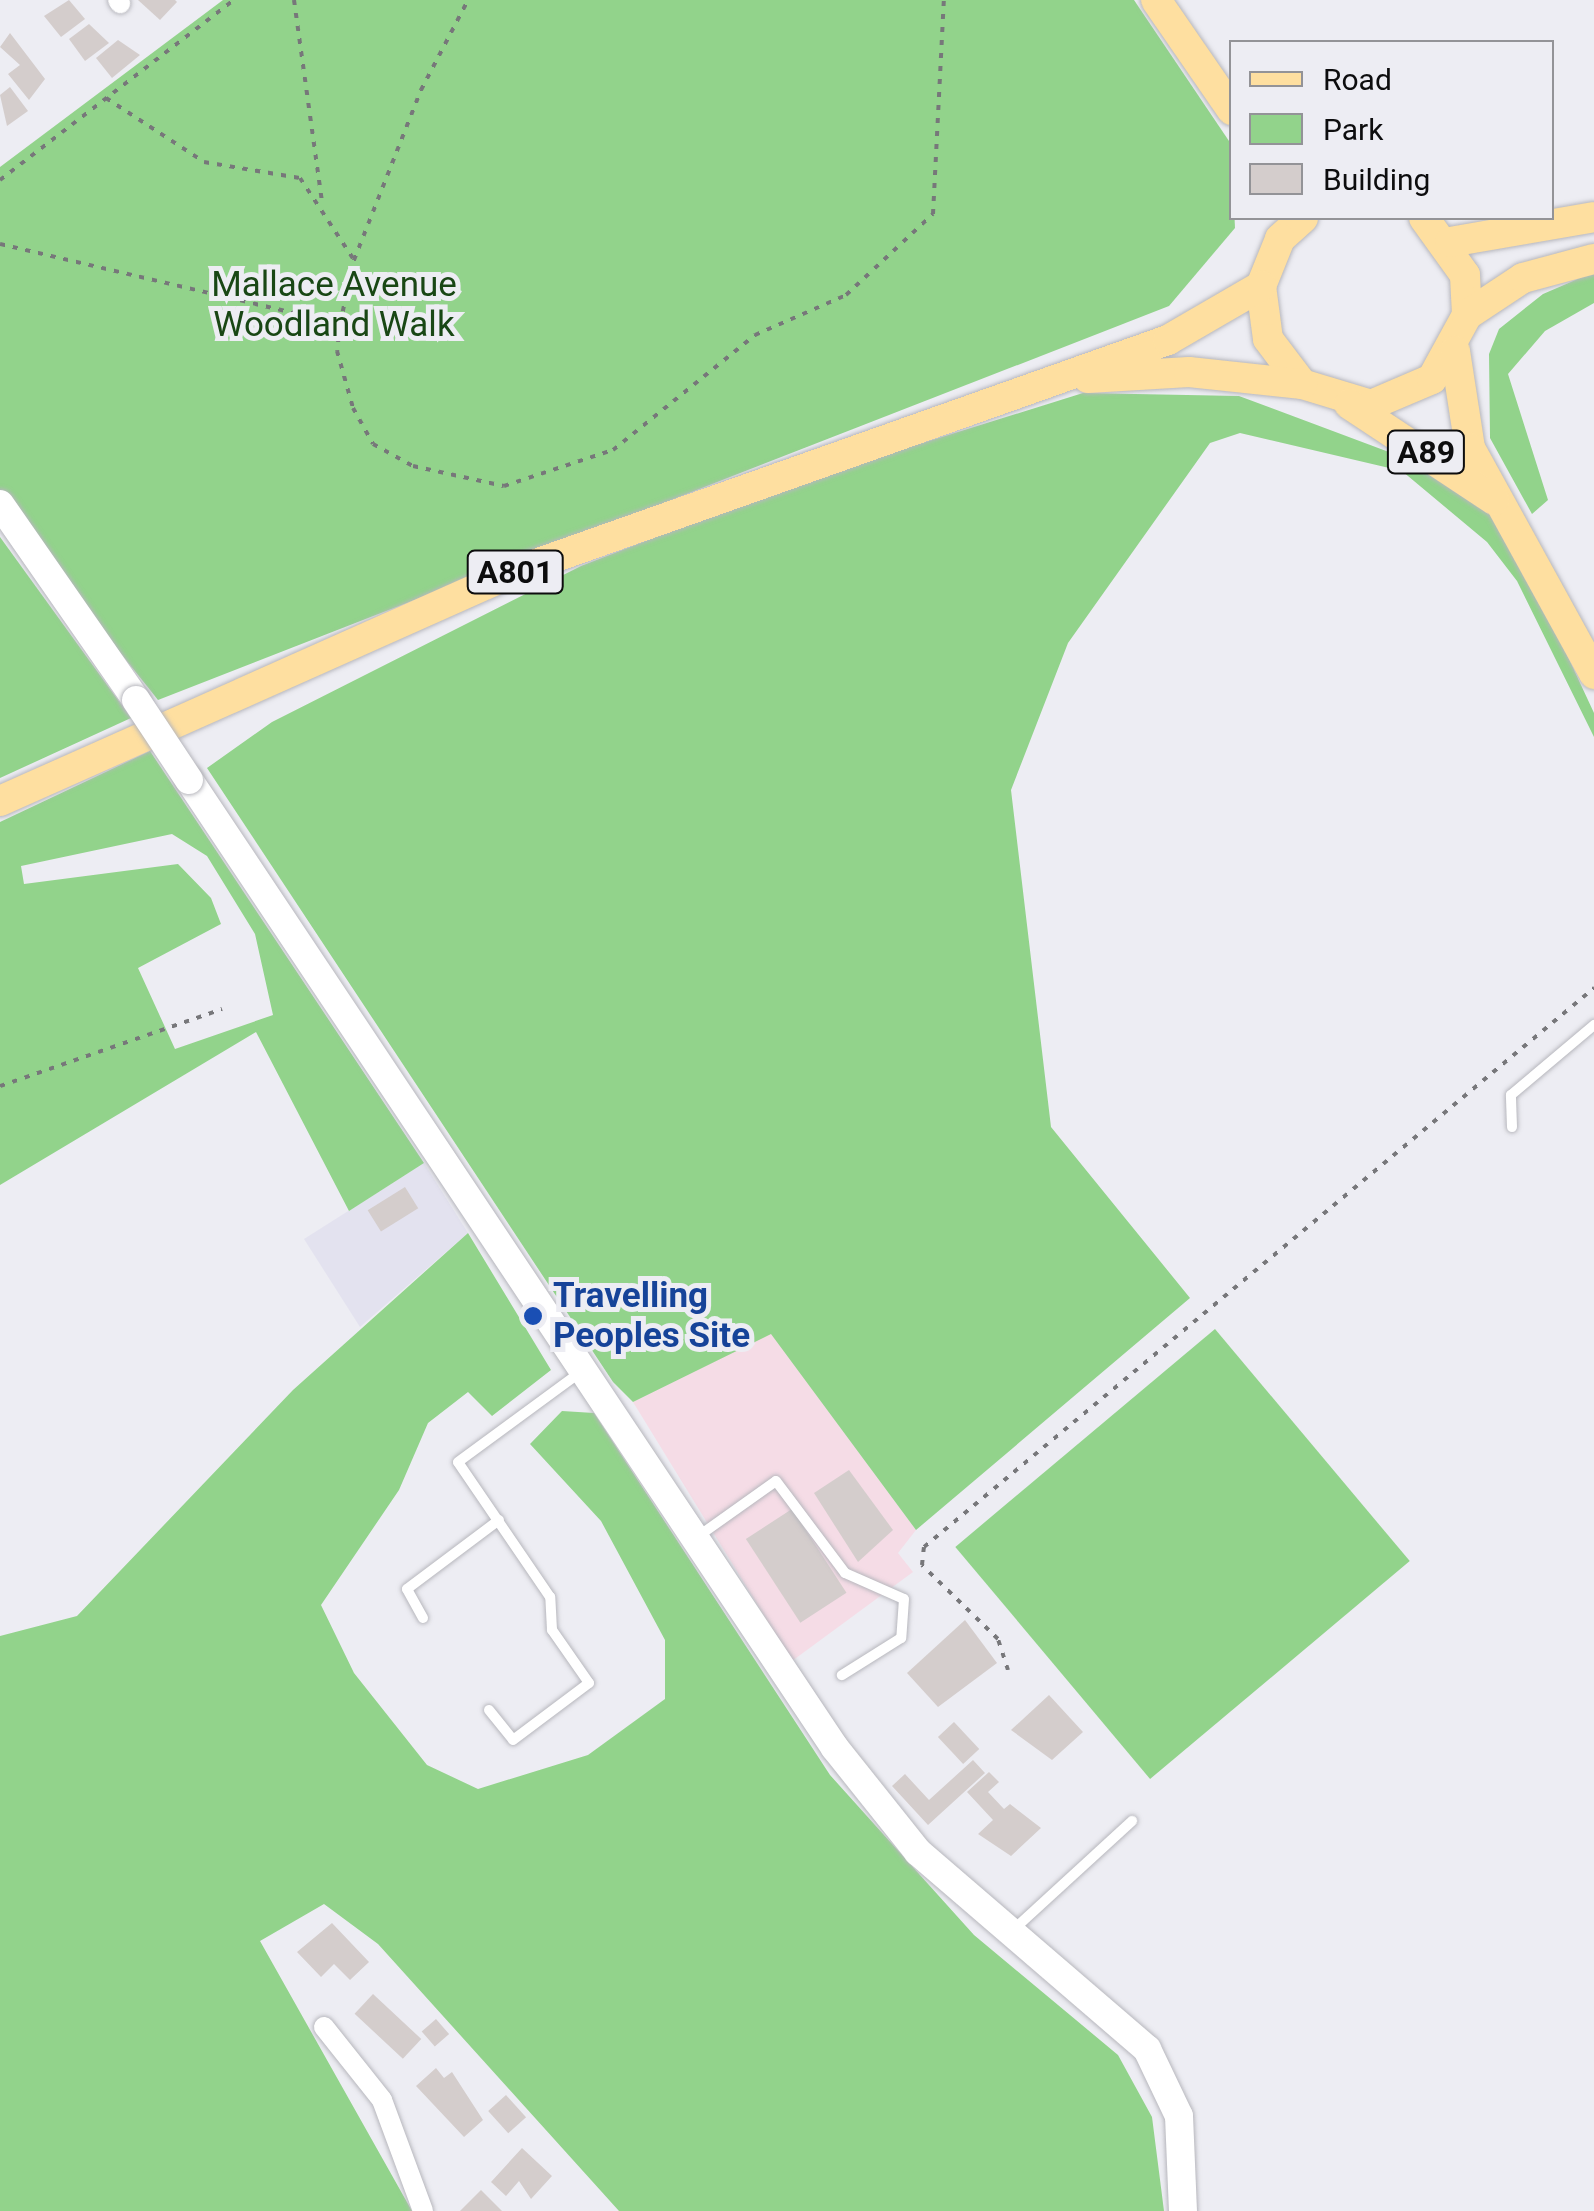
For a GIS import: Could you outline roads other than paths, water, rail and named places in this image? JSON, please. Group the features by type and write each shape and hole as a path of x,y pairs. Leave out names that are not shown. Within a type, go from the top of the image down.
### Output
{"main road":[{"path":"1156,0 1229,106"},
{"path":"1450,242 1594,217"},
{"path":"1426,220 1450,242 1467,315 1524,278 1594,259"},
{"name":"A89","path":"1276,228 1261,286 1268,339 1302,384 1348,404 1501,504"},
{"name":"A801","path":"0,801 516,571 1046,380 1168,340 1261,286"},
{"name":"A89","path":"1467,315 1455,351 1470,448 1594,674"},
{"name":"A89","path":"1348,404 1406,396 1455,351"},
{"name":"A801","path":"1046,380 1189,372 1302,384"},
{"path":"0,504 136,700 584,1370 700,1535 835,1748 918,1852 1148,2049 1179,2116 1183,2211"}],"street":[{"path":"324,2027 382,2100 424,2211"}],"lane":[{"path":"1512,1126 1512,1095 1594,1025"},
{"path":"490,1710 513,1740 589,1683 552,1630 550,1597 458,1462 584,1370"},
{"path":"700,1535 776,1481 845,1573 904,1600 901,1638 842,1675"},
{"path":"423,1618 407,1589 498,1520"},
{"path":"1011,1932 1132,1821"}],"place":[{"name":"Travelling Peoples Site","path":"533,1316"}],"park label":[{"name":"Mallace Avenue Woodland Walk","path":"334,305"}]}
